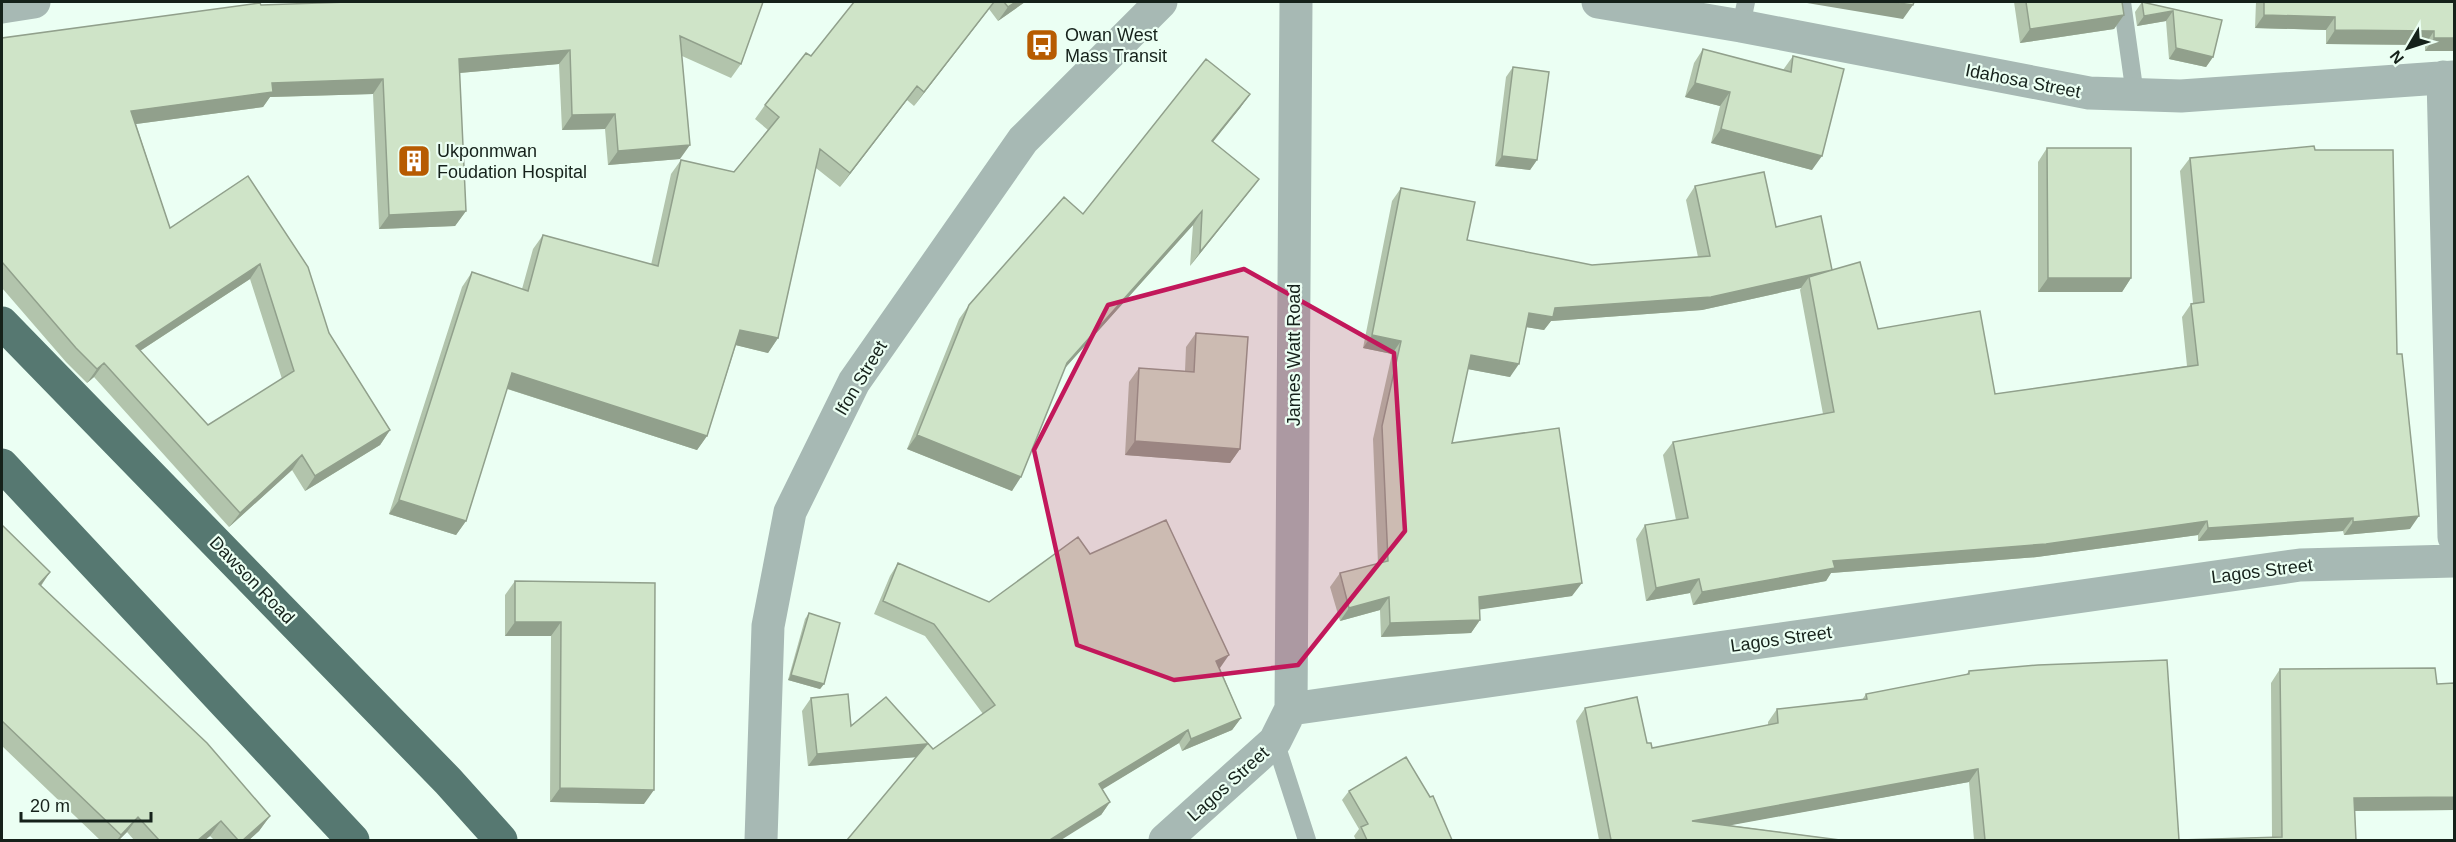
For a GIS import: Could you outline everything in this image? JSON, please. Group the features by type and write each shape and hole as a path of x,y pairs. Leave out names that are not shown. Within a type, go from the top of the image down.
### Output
{"highway":[{"name":"Dawson Road","path":"2,322 448,781 501,840"},
{"path":"2,465 353,840"}],"street":[{"path":"2,7 34,2"},
{"name":"Ifon Street","path":"761,840 768,626 790,512 854,382 1023,140 1161,2"},
{"name":"James Watt Road","path":"1292,709 1296,2"},
{"name":"Idahosa Street","path":"1598,2 1743,14 2089,93 2181,96 2449,77"},
{"path":"2449,77 2454,537"},
{"name":"Lagos Street","path":"1165,840 1275,741 1292,709 2300,565 2454,561"}],"lane":[{"path":"2122,2 2135,95"},
{"path":"1275,741 1307,840"}],"highlighted area":[{"path":"1244,269 1394,353 1405,531 1298,665 1174,680 1077,645 1034,450 1108,305"}],"building":[{"path":"348,2 763,2 741,64 680,36 690,145 618,151 615,114 572,115 570,50 459,59 466,211 389,215 383,79 272,83 273,92 131,111 170,228 248,176 308,267 329,333 390,430 315,476 302,455 240,513 104,363 97,369 76,348 2,262 2,38 260,3 261,5","holes":["260,264 294,371 208,425 136,346"]},
{"path":"854,2 994,2 924,92 917,86 850,173 820,149 778,338 740,330 707,436 512,373 466,521 399,500 472,272 528,291 543,235 658,266 681,160 734,172 779,117 765,105 806,53 811,56"},
{"path":"1004,2 1016,2 1008,7"},
{"path":"1892,2 1914,2 1913,5"},
{"path":"2026,2 2122,2 2124,15 2030,29"},
{"path":"2142,2 2222,20 2213,57 2176,48 2173,11 2144,16"},
{"path":"2264,2 2454,2 2454,38 2434,38 2434,31 2335,30 2335,17 2264,15"},
{"path":"1703,49 1791,72 1793,56 1844,69 1822,156 1721,129 1730,92 1695,83"},
{"path":"1206,59 1250,94 1212,141 1259,179 1200,252 1202,211 1067,363 1021,477 917,435 969,305 1064,197 1083,214"},
{"path":"1513,67 1549,72 1537,160 1502,156"},
{"path":"2314,146 2315,150 2393,150 2397,354 2402,354 2419,516 2353,522 2353,518 2208,528 2207,521 2046,544 1833,561 1835,568 1702,592 1699,579 1656,588 1645,525 1688,518 1673,442 1834,412 1809,277 1860,262 1878,329 1980,311 1995,394 2198,365 2191,304 2204,302 2190,158"},
{"path":"2047,148 2131,148 2131,278 2048,278"},
{"path":"1764,172 1776,227 1821,216 1832,270 1711,297 1555,308 1553,317 1529,313 1519,364 1471,355 1452,443 1559,428 1582,583 1479,597 1480,620 1390,623 1389,597 1349,608 1340,573 1388,561 1382,426 1401,341 1372,335 1401,188 1475,202 1467,240 1592,265 1710,256 1695,186"},
{"path":"1196,333 1248,337 1240,449 1135,441 1139,368 1194,372"},
{"path":"1166,520 1229,655 1216,661 1241,718 1191,739 1188,730 1099,784 1110,802 1050,840 847,840 927,744 817,754 811,698 848,694 851,726 886,697 933,749 995,705 934,624 883,601 898,563 989,602 1078,537 1090,554"},
{"path":"2,525 50,572 39,584 207,743 270,816 243,840 238,840 221,821 198,840 159,840 138,817 121,835 2,721"},
{"path":"515,581 655,583 654,790 560,788 561,622 515,622"},
{"path":"809,613 840,623 824,684 791,675"},
{"path":"2167,660 2179,840 1985,840 1978,769 1692,821 1840,840 1611,840 1585,708 1637,697 1647,743 1651,743 1652,748 1778,723 1777,709 1867,699 1866,694 1969,674 1969,671 2038,665"},
{"path":"2435,668 2437,684 2454,683 2454,797 2354,798 2356,840 2179,840 2282,837 2280,669"},
{"path":"1406,757 1430,797 1433,796 1452,840 1367,840 1361,827 1368,824 1349,791"}],"place":[{"name":"Owan West Mass Transit","path":"1042,45"},
{"name":"Ukponmwan Foudation Hospital","path":"414,161"}]}
